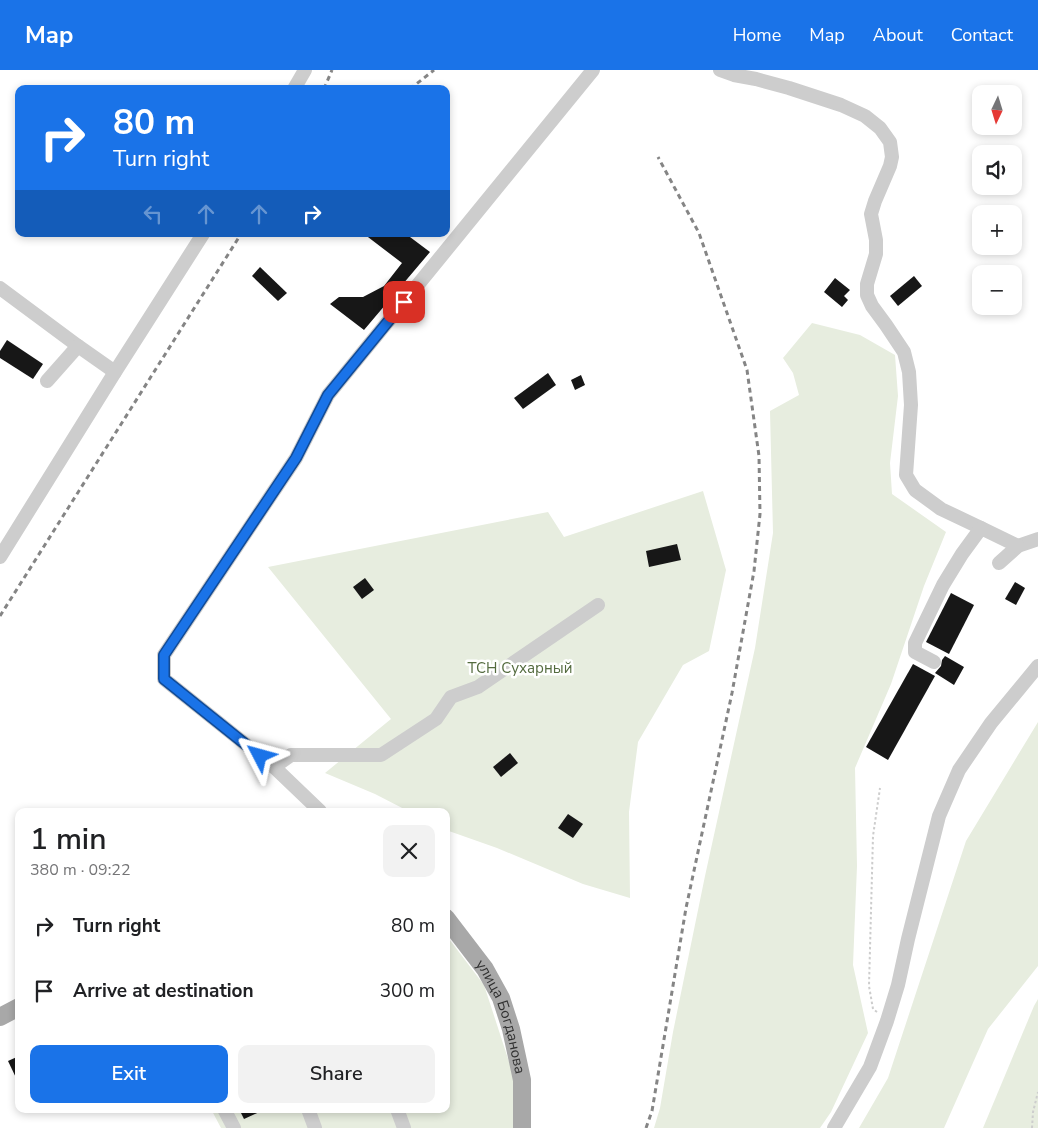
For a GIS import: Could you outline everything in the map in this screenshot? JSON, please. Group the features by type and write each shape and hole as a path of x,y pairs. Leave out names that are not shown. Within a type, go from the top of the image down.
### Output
{"main road":[{"name":"улица Богданова","path":"450,923 485,969 501,998 511,1029 522,1080 522,1128"},
{"path":"0,1017 15,1009"}],"lane":[{"path":"296,85 304,70"},
{"path":"317,808 274,767 164,679 164,655 296,458 328,395 593,70"},
{"path":"720,70 734,76 756,79 841,104 865,116 880,128 890,142 892,157 890,166 871,214 876,240 876,254 866,284 867,294 872,306 904,352 909,372 911,405 906,475 915,490 941,509 1018,546"},
{"path":"0,557 115,372 202,237"},
{"path":"0,288 115,372"},
{"path":"47,381 78,346"},
{"path":"934,662 915,652 915,643 942,584 981,528"},
{"path":"999,563 1018,546 1038,539"},
{"path":"274,767 291,755 380,755 436,719 451,697 478,687 598,605"},
{"path":"834,1128 870,1067 887,1021 898,984 939,816 959,770 985,731 1038,666"},
{"path":"226,1113 234,1128"},
{"path":"309,1113 315,1128"},
{"path":"398,1113 404,1128"}],"path":[{"path":"880,788 873,836 869,986 873,1009 887,1021"},
{"path":"1032,1128 1038,1092"}],"green space":[{"path":"812,323 860,335 895,355 898,396 890,463 892,494 946,532 924,586 891,684 855,768 857,866 853,965 868,1033 831,1112 820,1128 654,1128 660,1108 673,1032 705,876 755,648 773,533 770,411 799,395 793,373 783,358"},
{"name":"ТСН Сухарный","path":"703,491 726,570 709,651 683,665 638,742 629,812 630,898 583,884 497,848 450,831 450,808 402,808 375,794 325,773 391,719 268,567 548,512 564,537"},
{"path":"1038,722 1038,966 988,1029 944,1128 859,1128 888,1078 966,841"},
{"path":"450,940 484,985 515,1080 514,1128 221,1128 213,1113 450,1113"},
{"path":"1038,999 1038,1128 983,1128 1034,1006"}],"building":[{"path":"368,237 410,237 430,252 364,330 330,304 339,297 363,297 384,286 402,263"},
{"path":"260,267 287,293 278,301 252,276"},
{"path":"914,276 922,286 898,306 890,296"},
{"path":"835,278 850,290 844,296 848,300 842,307 824,292"},
{"path":"7,340 43,364 33,379 0,358 0,351"},
{"path":"548,373 556,385 523,409 514,398"},
{"path":"581,375 585,385 575,390 571,380"},
{"path":"677,544 681,560 649,567 646,551"},
{"path":"365,578 374,590 362,599 353,587"},
{"path":"1015,582 1025,588 1016,605 1005,599"},
{"path":"951,593 974,605 949,654 926,642"},
{"path":"945,656 964,667 954,685 935,673 941,666"},
{"path":"913,664 935,676 888,760 866,747"},
{"path":"510,753 518,763 501,777 493,767"},
{"path":"568,814 583,824 573,838 558,828"},
{"path":"15,1058 15,1076 8,1061"},
{"path":"241,1113 257,1113 244,1119"}],"railway":[{"path":"326,85 332,70"},
{"path":"415,85 434,70"},
{"path":"646,1128 652,1111 686,908 732,693 754,571 760,514 759,456 747,370 699,233 658,157"},
{"path":"0,616 239,237"}],"route":[{"path":"260,756 164,679 164,655 296,458 328,395 404,302"}]}
